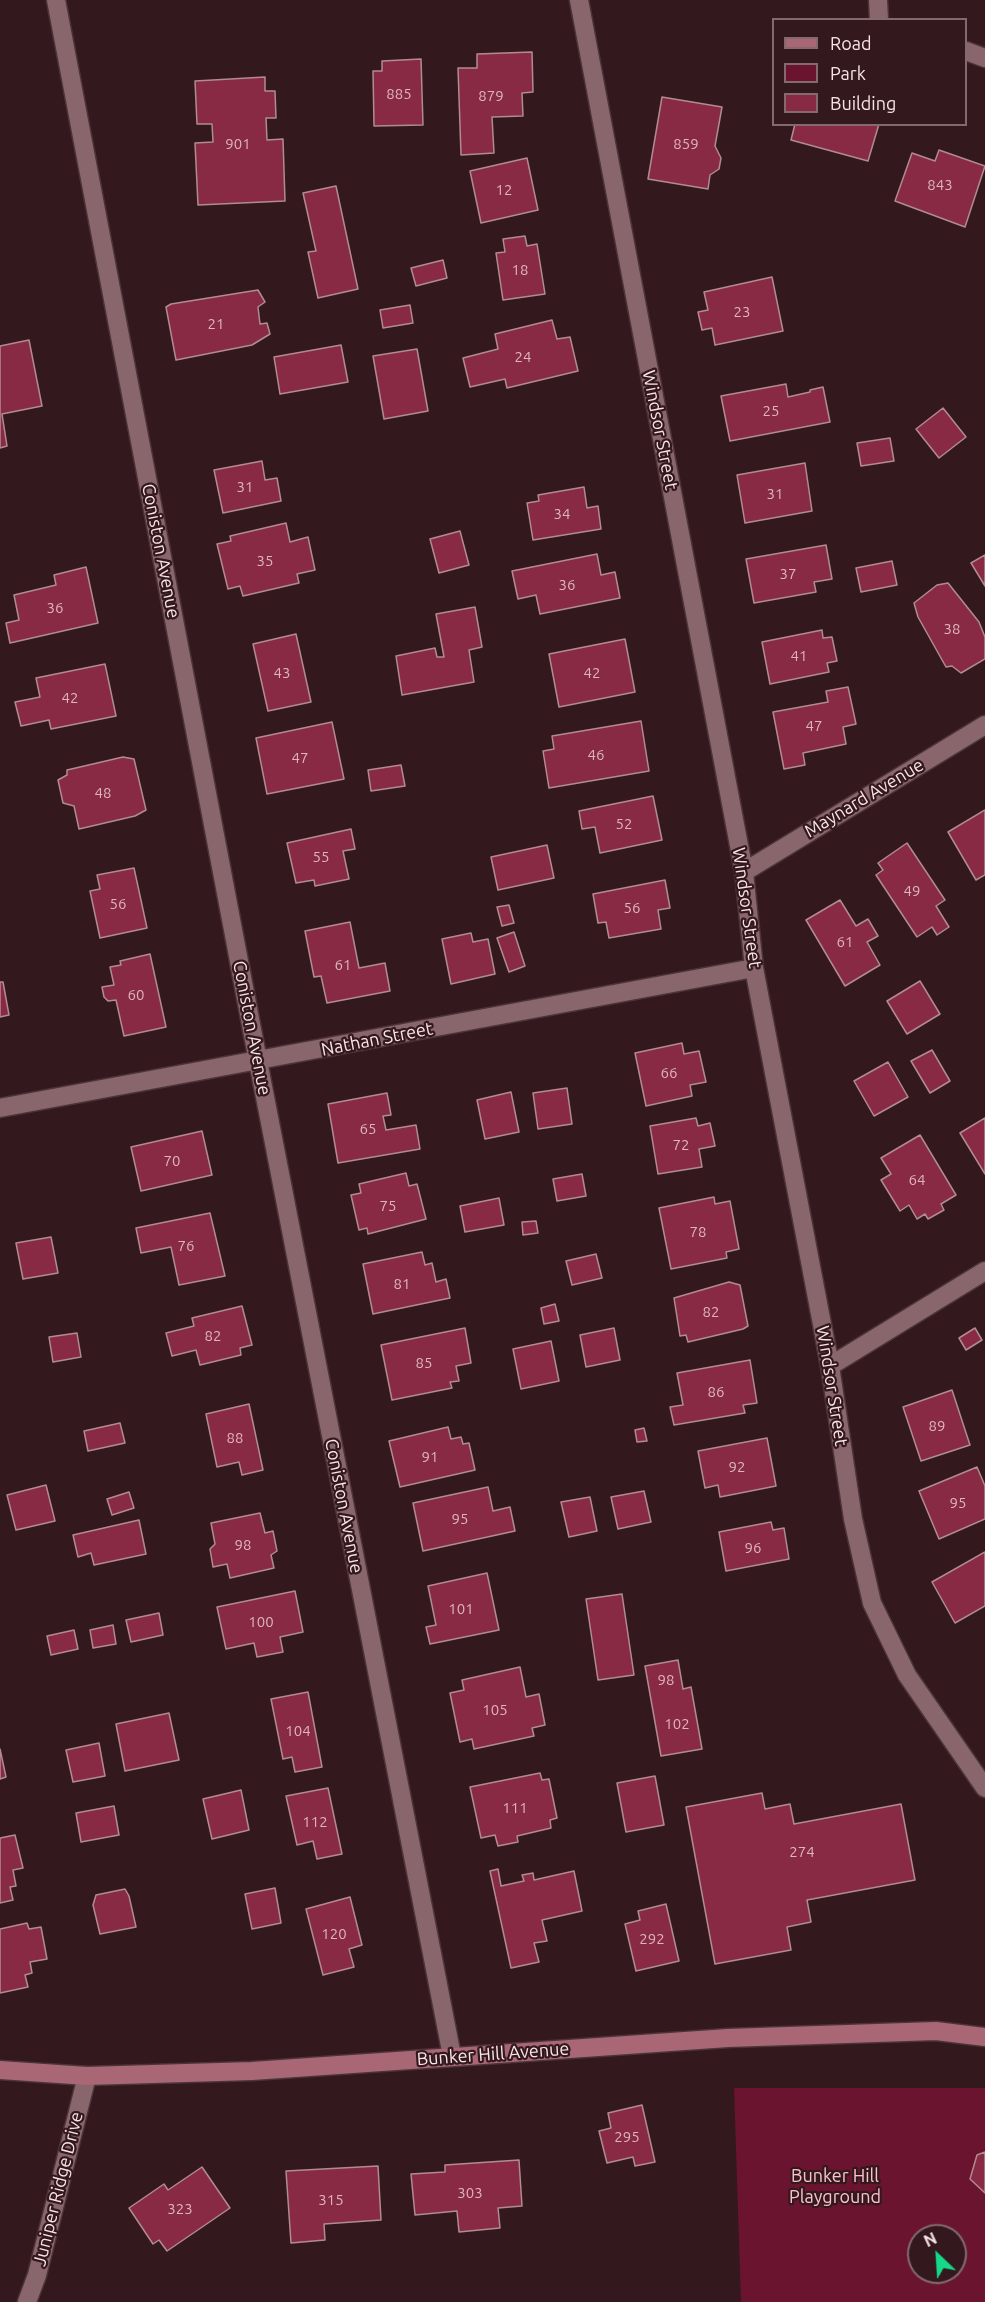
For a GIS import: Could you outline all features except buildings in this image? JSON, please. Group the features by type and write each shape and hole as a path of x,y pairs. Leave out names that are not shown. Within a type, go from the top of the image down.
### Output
{"main road":[{"name":"Bunker Hill Avenue","path":"0,2070 87,2076 252,2071 728,2038 936,2031 985,2037"}],"street":[{"name":"Coniston Avenue","path":"56,0 258,1061 452,2056"},
{"name":"Windsor Street","path":"579,0 744,872 754,968 830,1366 854,1519 872,1604 907,1675 985,1788"},
{"path":"878,0 879,18"},
{"path":"967,51 985,58"},
{"name":"Maynard Avenue","path":"744,872 985,725"},
{"name":"Nathan Street","path":"0,1108 754,968"},
{"path":"830,1366 985,1271"},
{"name":"Juniper Ridge Drive","path":"27,2302 37,2275 87,2076"}],"green space":[{"name":"Bunker Hill Playground","path":"734,2088 985,2088 985,2302 741,2302"}]}
